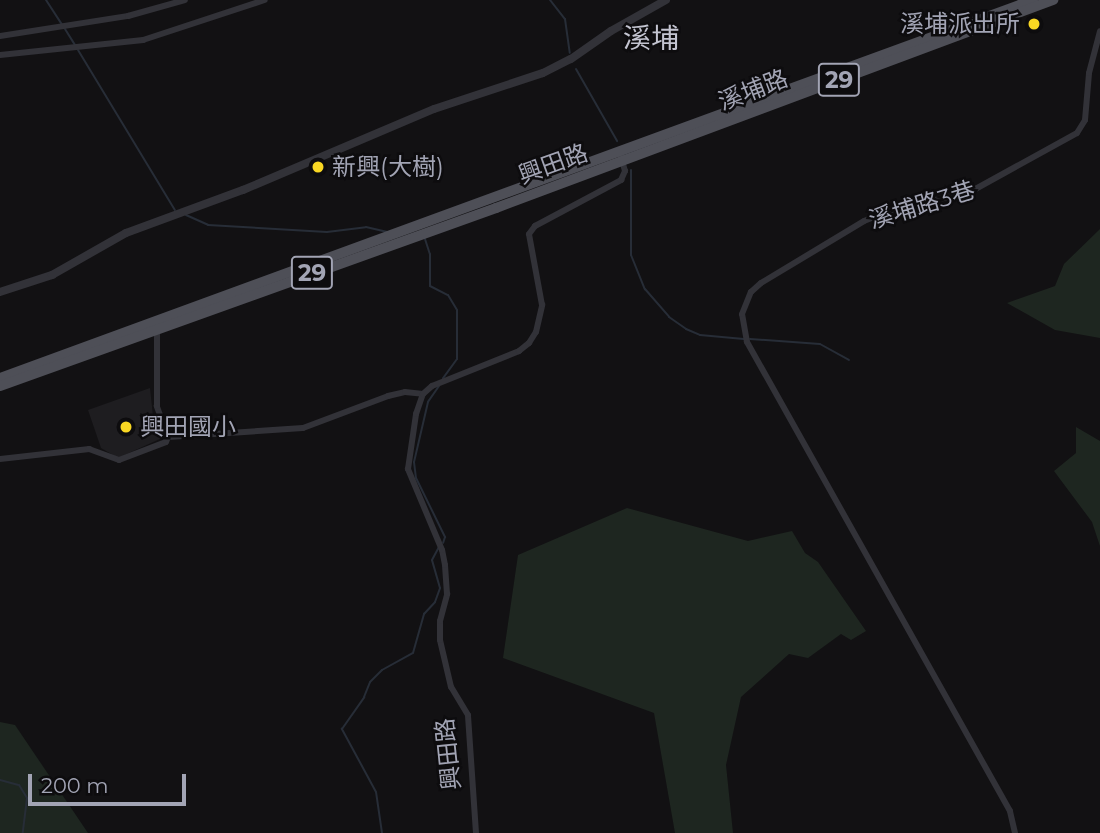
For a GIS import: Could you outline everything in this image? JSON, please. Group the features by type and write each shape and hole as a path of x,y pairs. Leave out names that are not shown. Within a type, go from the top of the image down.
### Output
{"main road":[{"name":"溪埔路","path":"622,157 1054,0"},
{"name":"溪埔路","path":"622,157 1028,1"},
{"name":"興田路","path":"0,378 622,157"},
{"name":"興田路","path":"0,386 157,324"}],"street":[{"path":"0,36 128,16 185,0"},
{"path":"0,55 142,40 265,0"},
{"path":"0,292 52,275 148,224 243,190 434,108 543,73 571,60 611,31 666,0"},
{"name":"溪埔路3巷","path":"1015,833 1010,811 747,342 741,314 745,302 761,283 864,221 894,209 970,192 1077,134 1085,120 1089,74 1100,31"},
{"name":"興田路","path":"476,833 468,715 451,687 440,640 440,621 447,594 444,558 408,469 416,414 423,394 442,379 525,348 536,332 542,305 529,240 531,229 621,180 625,172 622,157"},
{"path":"157,324 157,406 169,437"},
{"name":"興田路","path":"0,459 89,449 125,460 166,442 169,437 303,428 388,396 405,392 423,394"}],"shaded area":[{"path":"1100,229 1100,338 1055,330 1007,303 1055,286 1064,264"},
{"name":"興田國小","path":"150,388 153,416 162,438 118,458 101,448 88,410"},
{"path":"1076,427 1100,441 1100,546 1092,522 1054,471 1076,453"},
{"path":"627,508 748,541 792,531 805,553 818,562 866,631 851,640 841,634 808,658 789,654 741,697 726,765 733,833 675,833 654,713 503,658 518,555"},
{"path":"0,722 15,725 88,833 0,833"}],"waterway":[{"path":"46,0 62,25"},
{"path":"550,0 565,19 570,53"},
{"path":"65,29 75,45"},
{"path":"78,50 175,210"},
{"path":"576,69 617,141"},
{"path":"631,170 631,255 645,289 669,317 686,329 700,335 744,339"},
{"path":"186,215 208,225 327,232 366,227 387,232"},
{"path":"425,239 430,254 430,286 448,295 457,310 457,359 443,378"},
{"path":"750,339 820,344 849,360"},
{"path":"439,386 428,402 414,462 416,478 445,537 443,543"},
{"path":"382,833 376,792 342,729 364,697 370,682 382,670 413,653 424,614 435,602 440,588 432,560 439,547"},
{"path":"0,780 19,785 27,798 23,833"}],"place":[{"name":"溪埔派出所","path":"1034,24"},
{"name":"新興(大樹)","path":"318,167"},
{"name":"興田國小","path":"126,427"}],"district":[{"name":"溪埔","path":"651,38"}]}
